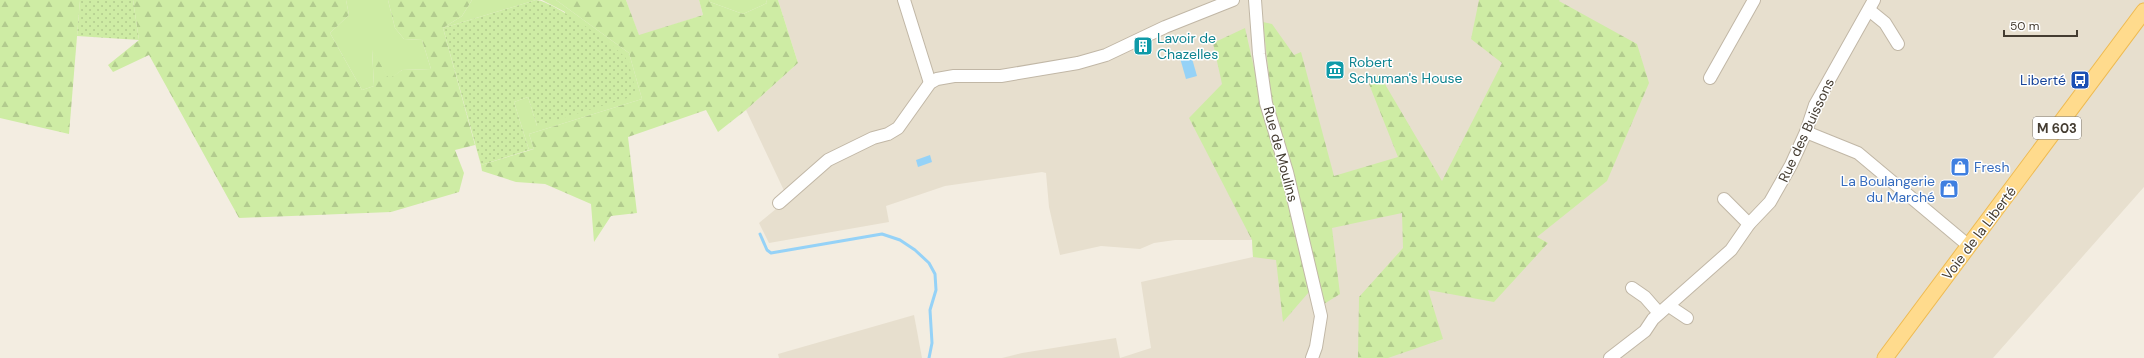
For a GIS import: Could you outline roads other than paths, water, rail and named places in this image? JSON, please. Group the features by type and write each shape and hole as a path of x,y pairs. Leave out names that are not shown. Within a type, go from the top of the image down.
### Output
{"main road":[{"name":"Voie de la Liberté","path":"1885,358 2144,11"}],"street":[{"path":"904,0 930,83"},
{"path":"779,203 828,160 873,138 888,134 898,128 930,83 937,79 954,76 1001,76 1078,63 1106,55 1165,27 1233,0"},
{"name":"Rue de Moulins","path":"1255,0 1259,54 1266,103 1286,172 1321,316 1320,327 1312,358"},
{"path":"1710,78 1754,0"},
{"name":"Rue des Buissons","path":"1610,358 1645,331 1653,319 1731,250 1749,224 1770,202 1791,166 1806,132 1815,105 1871,5 1885,23 1898,44"},
{"path":"1806,132 1858,152 1969,246"},
{"path":"1724,199 1749,224"},
{"path":"1632,288 1664,310 1687,318"}],"water":[{"path":"1191,55 1197,76 1186,79 1180,58"},
{"path":"930,155 932,162 918,167 916,160"}],"waterway":[{"path":"760,234 767,250 771,253 882,234 900,240 915,250 929,263 935,274 936,290 930,310 932,343 929,358"}],"place":[{"name":"Lavoir de Chazelles","path":"1143,46"},
{"name":"Robert Schuman's House","path":"1335,70"},
{"name":"Liberté","path":"2080,80"},
{"name":"Fresh","path":"1960,167"},
{"name":"La Boulangerie du Marché","path":"1949,189"}]}
